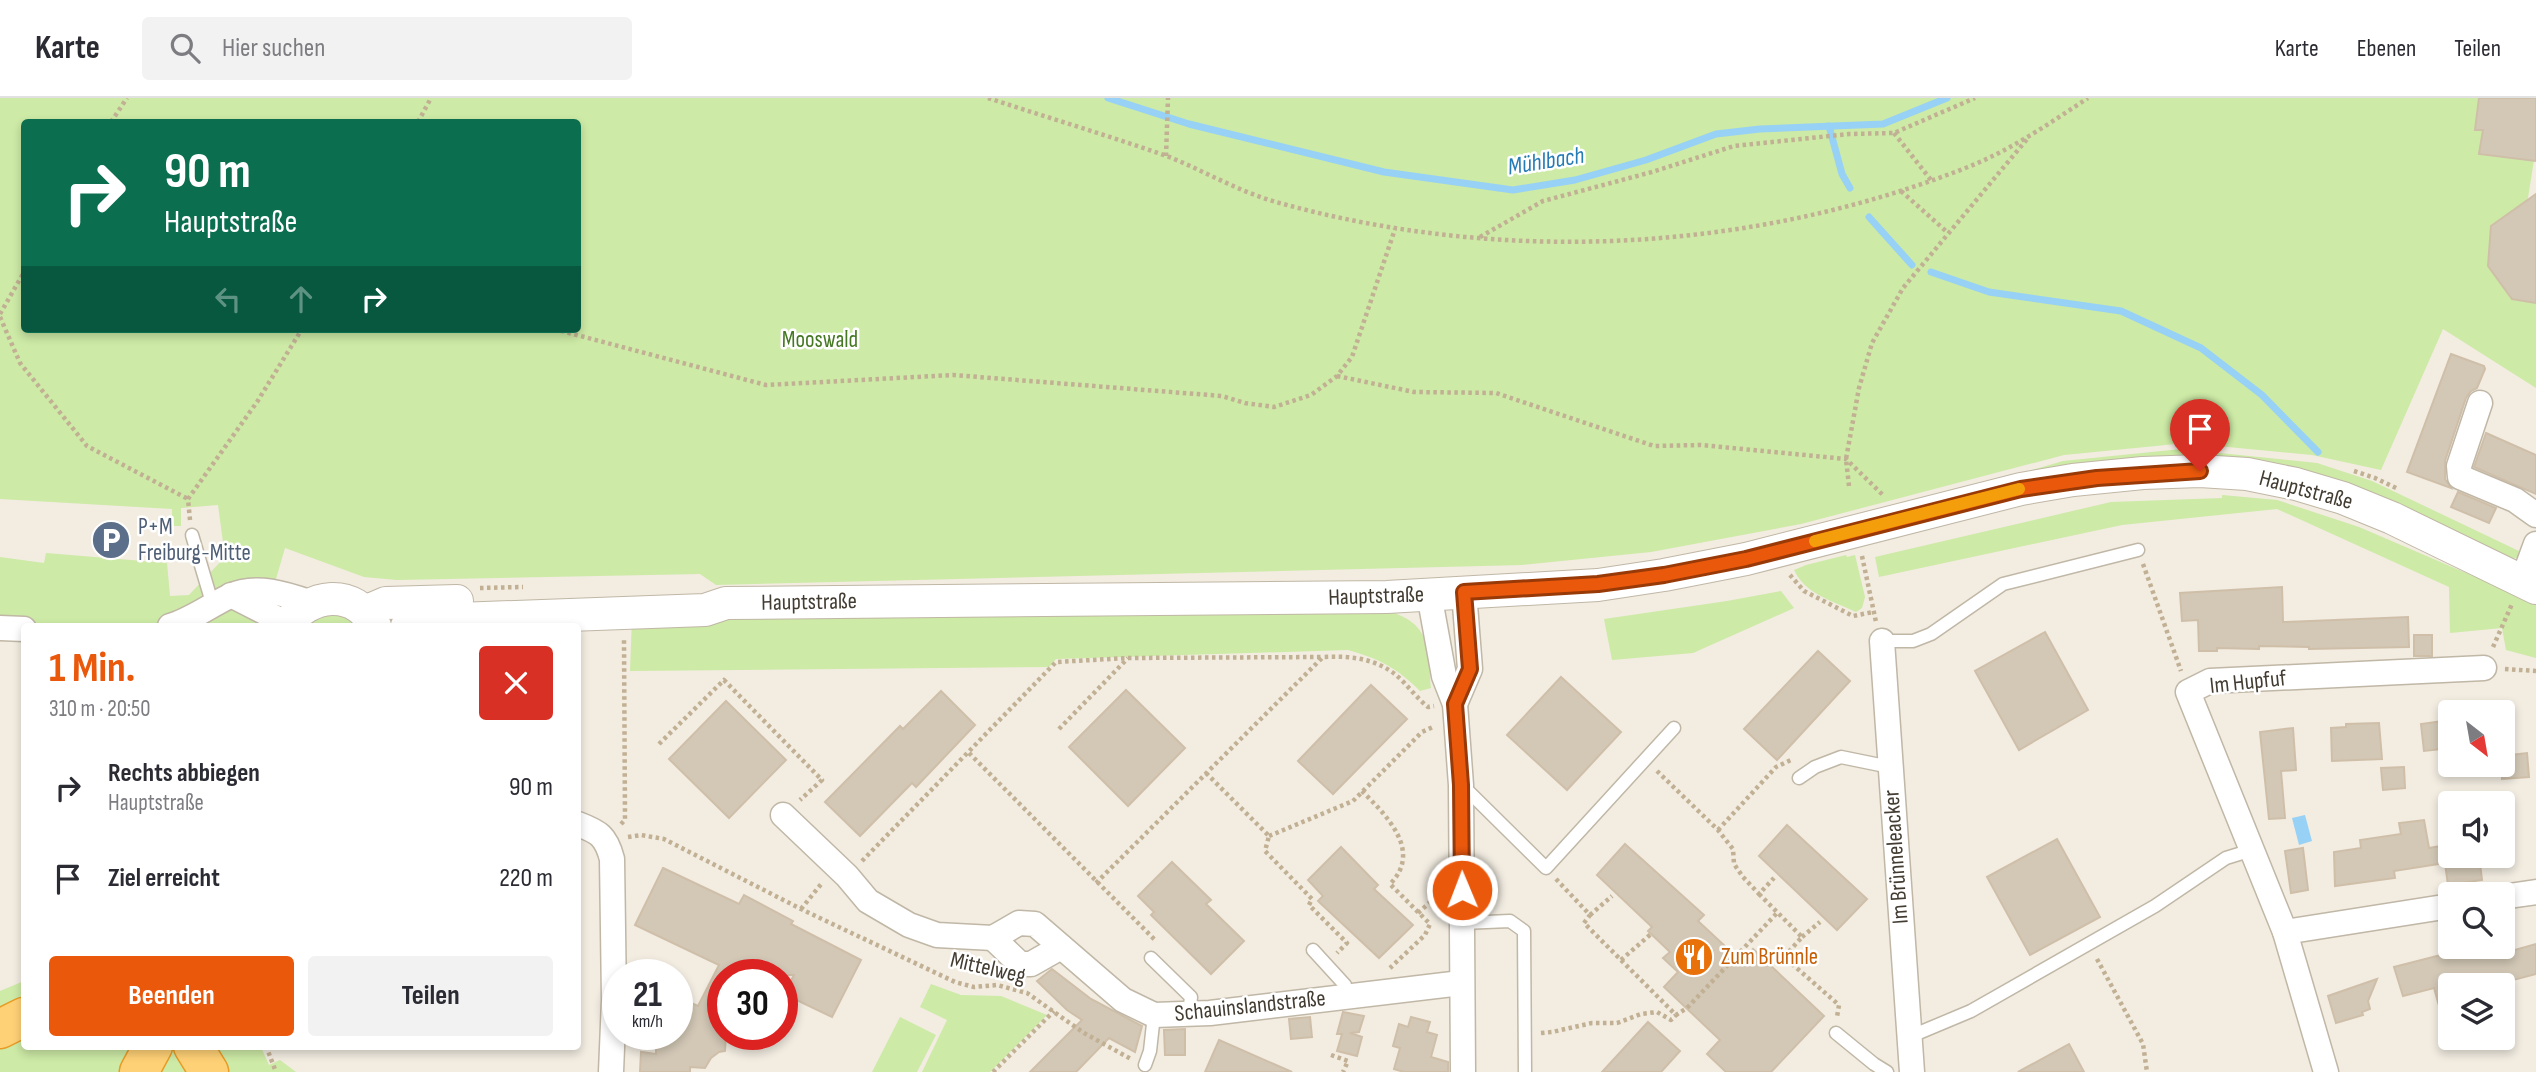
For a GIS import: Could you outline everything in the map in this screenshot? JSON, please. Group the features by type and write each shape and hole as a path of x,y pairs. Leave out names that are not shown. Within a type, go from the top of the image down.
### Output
{"highway":[{"path":"0,1029 21,1018"},
{"path":"139,1072 151,1050"},
{"path":"195,1050 209,1072"}],"street":[{"path":"2480,403 2459,466 2460,477 2515,500 2536,514"},
{"name":"Hauptstraße","path":"312,603 330,599 341,600 370,619 386,603 635,606 705,610 726,603 1387,597 1624,581 1746,559 2021,489 2073,480 2177,472 2247,474 2296,484 2343,498 2392,518 2529,585"},
{"path":"2529,585 2536,544"},
{"path":"176,623 245,591 283,593 312,603"},
{"path":"1456,710 1470,669 1464,592"},
{"path":"1429,594 1444,676 1456,710 1461,785 1464,1072"},
{"path":"222,601 274,617 281,623"},
{"path":"287,623 296,613 312,603"},
{"name":"Hauptstraße","path":"418,623 635,606"},
{"path":"0,628 21,629"},
{"name":"Im Brünneleacker","path":"1882,642 1912,1072"},
{"name":"Im Hupfuf","path":"2326,1072 2285,932 2188,692 2210,681 2484,668"},
{"name":"Schauinslandstraße","path":"783,815 868,901 909,925 937,935 993,937 1019,923 1035,924 1123,1000 1154,1015 1189,1014 1461,983"},
{"path":"581,825 607,841 612,859 614,1000 611,1072"},
{"path":"2515,895 2536,891"},
{"path":"2285,932 2438,907"},
{"path":"993,937 1020,964 1031,964 1061,947"}],"lane":[{"path":"192,535 222,601"},
{"path":"1882,642 1913,641 1931,634 2003,584 2138,550"},
{"path":"1461,785 1546,868 1674,728"},
{"path":"1799,778 1822,764 1841,757 1890,767"},
{"path":"1909,1037 1971,1011 2155,905 2225,859 2252,850"},
{"path":"1462,923 1510,921 1524,931 1525,1072"},
{"path":"1313,950 1345,985 1346,996"},
{"path":"1151,958 1191,997 1189,1014"},
{"path":"1145,1065 1150,1051 1154,1015"},
{"path":"1836,1033 1887,1072"}],"path":[{"path":"113,119 127,98"},
{"path":"420,119 431,98"},
{"path":"988,98 1166,156 1274,201 1395,229 1479,237 1595,243 1736,229 1800,218 1901,191 1971,166 2031,135 2088,98"},
{"path":"1479,237 1543,201 1652,172 1734,146 1894,132 1975,98"},
{"path":"1166,156 1168,99"},
{"path":"1894,132 1931,180"},
{"path":"1849,486 1846,459 1859,388 1872,343 1903,288 1947,232 2031,135"},
{"path":"1901,191 1947,232"},
{"path":"569,333 766,385 953,375 1222,396 1274,407 1311,396 1338,376 1352,357 1395,229"},
{"path":"21,277 0,315 20,363 87,446 188,499"},
{"path":"192,535 188,499 257,402 300,333"},
{"path":"1338,376 1414,392 1496,393 1654,446 1701,445 1846,459 1892,505 1921,514"},
{"path":"1784,549 1789,574 1804,591 1853,616 1873,612"},
{"path":"2138,550 2188,692"},
{"path":"1861,555 1882,642"},
{"path":"2529,585 2484,668 2536,671"},
{"path":"607,841 625,820 624,637 635,606"},
{"path":"801,909 969,753 1056,662 1128,658 1353,656 1392,672 1427,707 1456,710"},
{"path":"1096,883 1323,657"},
{"path":"1059,729 1128,658"},
{"path":"659,744 724,680 822,780 783,815"},
{"path":"1269,835 1353,801 1422,732 1456,710"},
{"path":"1718,830 1776,767 1811,751 1822,764"},
{"path":"969,753 1159,944"},
{"path":"1646,760 1718,830 1733,849 1734,864 1738,871 1802,936"},
{"path":"1206,773 1269,835"},
{"path":"1362,791 1391,823 1402,846 1402,867 1390,884 1430,924 1425,935 1380,978 1381,992"},
{"name":"Mittelweg","path":"607,841 640,835 664,839 801,909 955,982 974,987 997,985 1027,993 1084,1033 1145,1065"},
{"path":"1269,835 1265,850 1312,899 1309,905 1347,943 1326,963"},
{"path":"1546,868 1590,915"},
{"path":"1759,894 1774,878"},
{"path":"1612,896 1584,923 1676,1015"},
{"path":"1526,1032 1552,1032 1592,1023 1617,1023 1641,1014 1657,1012 1671,1020 1687,1008 1778,912"},
{"path":"1820,922 1802,936 1784,957 1839,1005 1836,1033"},
{"path":"1621,960 1651,934"},
{"path":"2089,944 2143,1044 2147,1072"},
{"path":"993,1072 1054,1011"},
{"path":"268,1050 276,1072"},
{"path":"1331,1055 1348,1060 1343,1072"}],"green space":[{"name":"Mooswald","path":"0,98 2479,98 2475,130 2483,130 2534,160 2512,299 2536,303 2536,388 2443,329 2381,470 2312,455 2186,443 2064,455 1801,524 1651,552 1522,565 716,585 700,574 397,580 364,577 285,548 265,623 21,623 21,628 0,639 0,557 44,563 46,553 167,563 170,596 189,595 225,557 218,505 181,508 181,526 172,526 172,509 0,499"},
{"path":"2181,449 2317,463 2372,481 2521,552 2518,557 2507,561 2342,485 2031,477 2029,471 2063,461"},
{"path":"2222,495 2277,500 2359,527 2536,603 2536,658 2506,650 2502,628 2450,633 2449,587 2277,509 2122,525 1879,577 1875,557 2111,502 2222,498"},
{"path":"1846,555 1855,555 1865,597 1862,608 1856,612 1812,591 1794,570"},
{"path":"1781,591 1794,608 1693,653 1612,660 1604,619"},
{"path":"336,610 356,623 305,623"},
{"path":"1388,611 1402,616 1420,631 1428,650 1431,688 1420,691 1387,665 1348,650 1056,659 1049,667 630,671 632,619"},
{"path":"21,982 21,1007 0,1017 0,991"},
{"path":"931,984 961,995 1001,996 1047,1015 990,1072 922,1072 947,1020 920,1007"},
{"path":"900,1017 936,1035 917,1072 872,1072"},
{"path":"21,1028 21,1050 137,1050 125,1072 0,1072 0,1037"},
{"path":"161,1050 180,1050 199,1072 148,1072"},
{"path":"208,1050 262,1050 269,1065 280,1060 296,1072 219,1072"}],"water":[{"path":"2305,815 2312,841 2299,845 2292,818"}],"building":[{"path":"2479,98 2536,98 2536,161 2479,154 2483,130 2475,130"},
{"path":"2536,194 2536,303 2512,299 2488,266 2491,226"},
{"path":"2451,354 2484,366 2485,369 2477,388 2466,398 2445,461 2445,479 2451,488 2407,472"},
{"path":"2486,433 2536,455 2536,494 2474,467"},
{"path":"2458,492 2496,508 2489,523 2451,507"},
{"path":"2282,587 2283,622 2408,617 2409,647 2309,649 2259,646 2259,649 2217,648 2217,651 2199,651 2198,620 2182,621 2180,593"},
{"path":"2045,632 2088,710 2019,750 1975,671"},
{"path":"2414,635 2432,635 2432,656 2414,656"},
{"path":"1818,651 1850,681 1777,760 1744,729"},
{"path":"1561,677 1621,732 1567,790 1507,735"},
{"path":"1371,685 1407,719 1333,794 1298,761"},
{"path":"1126,690 1185,748 1128,806 1069,747"},
{"path":"941,691 975,725 916,787 912,783 860,836 825,802 900,726 903,729"},
{"path":"726,701 786,760 729,818 669,759"},
{"path":"2438,722 2438,749 2424,751 2421,724"},
{"path":"2379,723 2382,759 2332,761 2331,728 2346,727 2346,724"},
{"path":"2293,728 2296,770 2281,771 2285,818 2269,819 2260,732"},
{"path":"2527,753 2529,777 2502,779 2515,777 2515,754"},
{"path":"2404,767 2405,788 2383,790 2381,768"},
{"path":"2424,820 2429,848 2438,846 2438,864 2394,871 2395,878 2335,886 2334,852 2361,848 2360,840 2401,834 2399,823"},
{"path":"1787,825 1867,899 1837,930 1759,856"},
{"path":"2057,839 2100,917 2030,955 1987,877"},
{"path":"1625,844 1704,915 1698,921 1741,961 1753,949 1824,1016 1771,1072 1726,1072 1707,1054 1720,1040 1664,987 1678,972 1663,958 1670,952 1648,931 1652,927 1597,875"},
{"path":"1341,847 1378,885 1374,889 1413,925 1379,958 1318,901 1323,896 1308,880"},
{"path":"2303,848 2308,890 2291,893 2285,851"},
{"path":"1172,862 1211,900 1206,904 1244,941 1211,974 1151,915 1154,912 1138,896"},
{"path":"663,868 739,904 744,895 793,921 791,924 861,960 832,1017 798,1001 798,959 707,959 635,925"},
{"path":"2446,868 2480,868 2482,880 2448,882"},
{"path":"2536,944 2536,974 2515,979 2515,973 2438,973 2438,1002 2434,988 2403,996 2394,967 2438,956 2438,959 2515,959 2515,950"},
{"path":"1052,969 1091,999 1142,1026 1135,1052 1109,1038 1076,1072 1030,1072 1082,1020 1067,1010 1037,981"},
{"path":"2377,979 2368,1001 2370,1009 2362,1012 2363,1015 2336,1023 2328,996"},
{"path":"707,988 707,1050 725,1051 711,1058 705,1068 690,1067 690,1072 640,1072 641,1052 656,1054 656,1050 693,1050 693,1004 698,1006"},
{"path":"1343,1012 1364,1016 1359,1032 1350,1033 1362,1037 1357,1056 1337,1051 1342,1034 1337,1034"},
{"path":"1310,1017 1312,1037 1291,1039 1289,1019"},
{"path":"1411,1017 1430,1022 1427,1032 1437,1035 1431,1057 1448,1062 1448,1072 1404,1072 1394,1069 1400,1048 1393,1046 1399,1024 1408,1027"},
{"path":"1648,1022 1680,1051 1661,1072 1602,1072"},
{"path":"1185,1029 1185,1055 1165,1055 1164,1030"},
{"path":"1219,1040 1292,1072 1205,1072"},
{"path":"2069,1044 2084,1072 2018,1072"}],"waterway":[{"name":"Mühlbach","path":"1108,98 1189,124 1384,172 1513,190 1575,180 1646,160 1716,134 1760,129 1883,124 1947,98"},
{"path":"1829,126 1842,174 1850,188"},
{"path":"1869,217 1912,265"},
{"path":"1931,272 1989,292 2121,311 2201,348 2262,395 2318,452"}],"slow traffic":[{"path":"1815,541 2019,489"}],"place":[{"name":"P+M Freiburg-Mitte","path":"111,540"},
{"name":"Zum Brünnle","path":"1694,957"}],"route":[{"path":"1462,890 1461,785 1455,704 1470,669 1464,592 1598,584 1664,575 1746,559 2021,489 2073,480 2200,471"}]}
